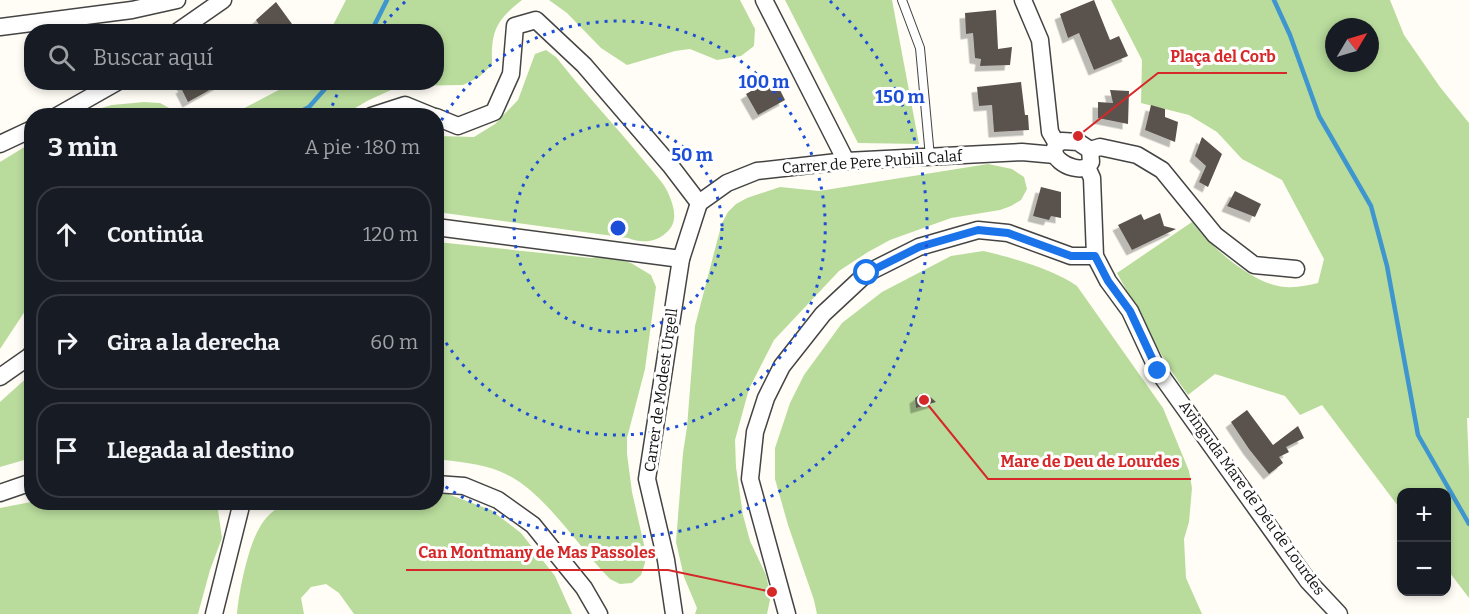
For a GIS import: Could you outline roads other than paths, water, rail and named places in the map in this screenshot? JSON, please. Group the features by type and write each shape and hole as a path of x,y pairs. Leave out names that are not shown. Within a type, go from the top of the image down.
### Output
{"street":[{"path":"0,27 132,10 177,0"},
{"path":"188,24 223,0"},
{"path":"764,0 846,161"},
{"path":"1023,0 1041,40 1050,132 1056,150 1068,166 1077,169 1100,147 1137,155 1162,170 1215,235 1254,265 1296,269"},
{"path":"444,120 459,126 494,112 511,74 515,26 536,20 584,65 670,165 699,203"},
{"path":"71,108 103,90"},
{"path":"396,108 405,105 412,108"},
{"path":"0,144 24,133"},
{"path":"1056,150 1062,141 1069,141 1084,145 1088,158"},
{"name":"Carrer de Pere Pubill Calaf","path":"699,203 727,183 757,171 846,161 1056,150"},
{"name":"Avinguda Mare de Déu de Lourdes","path":"1088,158 1092,178 1095,256 1108,281 1130,311 1158,371 1308,581 1340,614"},
{"name":"Carrer de Modest Urgell","path":"674,614 666,560 647,479 681,259 699,203"},
{"path":"444,228 681,259"},
{"path":"787,614 750,479 755,432 766,398 782,366 823,314 867,273 919,247 978,230 1008,233 1071,256 1095,256"},
{"path":"0,377 24,359"},
{"path":"0,493 24,485"},
{"path":"444,485 464,486 498,500 532,525 584,588 599,614"},
{"path":"214,614 240,510"}],"lane":[{"path":"902,0 920,48 930,158"}],"waterway":[{"path":"375,24 387,0"},
{"path":"1274,0 1290,35 1319,116 1371,206 1387,266 1418,435 1469,524"},
{"path":"307,108 324,90"}],"place":[{"name":"Plaça del Corb","path":"1078,136"},
{"name":"Mare de Deu de Lourdes","path":"924,400"},
{"name":"Can Montmany de Mas Passoles","path":"772,592"}]}
